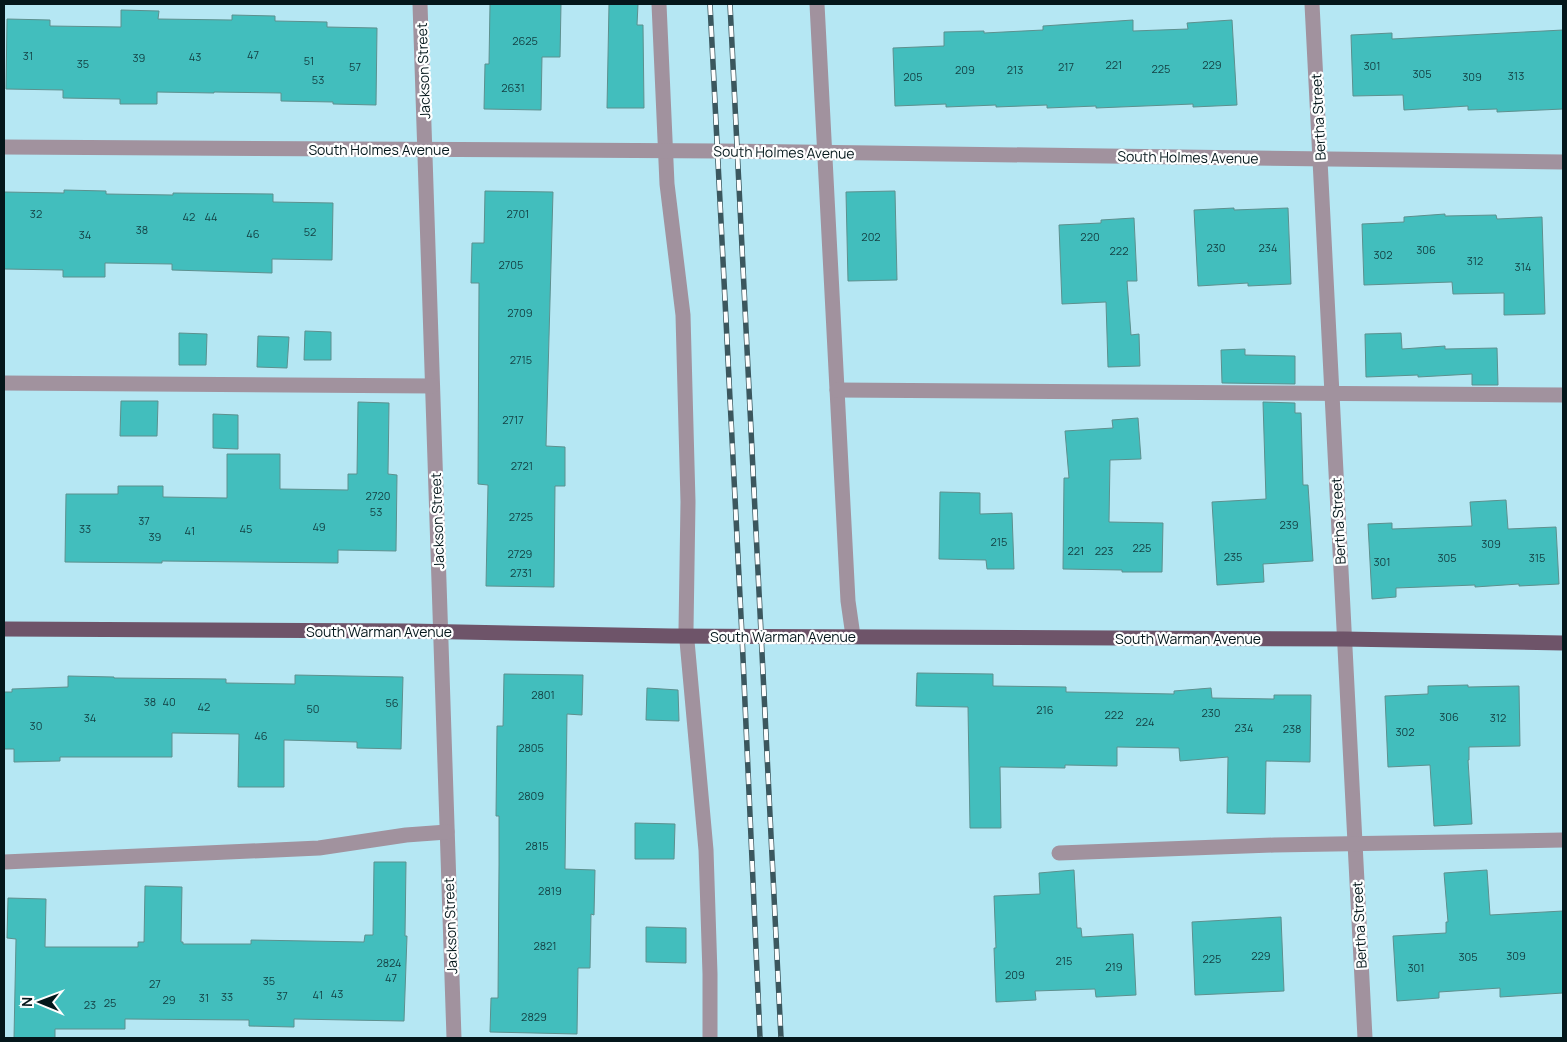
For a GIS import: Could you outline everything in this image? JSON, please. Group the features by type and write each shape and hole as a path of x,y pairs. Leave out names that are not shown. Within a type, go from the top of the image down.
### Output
{"main road":[{"name":"South Warman Avenue","path":"4,629 687,636 1344,639 1563,643"}],"street":[{"name":"Jackson Street","path":"420,4 454,1038"},
{"path":"659,4 664,151 683,315 688,502 687,636 706,850 710,1038"},
{"path":"817,4 848,601 853,636"},
{"name":"Bertha Street","path":"1312,4 1365,1038"},
{"name":"South Holmes Avenue","path":"4,147 664,151 1563,162"},
{"path":"4,383 432,386"},
{"path":"836,390 1563,395"},
{"path":"4,862 319,848 406,835 447,832"},
{"path":"1059,853 1355,843 1563,840"}],"building":[{"path":"490,4 561,4 560,57 542,57 541,110 484,109 485,64 489,64"},
{"path":"609,4 638,4 637,25 643,25 644,108 607,108"},
{"path":"121,10 159,11 158,19 232,20 232,15 275,16 275,21 327,22 327,27 377,28 376,105 281,101 281,93 214,92 157,92 157,104 120,104 120,99 63,98 63,90 6,89 7,19 50,20 50,26 121,27"},
{"path":"1133,20 1133,31 1188,29 1187,23 1232,20 1237,105 1193,107 1193,104 1096,108 1096,106 1047,108 1047,105 946,107 946,104 895,106 893,48 944,46 944,32 984,31 984,33 1043,30 1043,26"},
{"path":"1563,30 1563,109 1497,112 1497,109 1468,110 1468,106 1404,110 1403,95 1353,96 1351,35 1392,33 1392,39"},
{"path":"64,190 106,191 106,194 273,194 273,202 333,203 332,260 272,259 272,273 172,270 172,264 105,263 105,277 63,277 63,270 4,269 4,192 64,193"},
{"path":"485,191 553,192 546,446 565,447 565,486 555,486 554,587 486,586 488,485 478,484 479,283 471,283 472,243 484,243"},
{"path":"895,191 897,280 848,281 846,192"},
{"path":"1234,208 1234,210 1288,208 1291,284 1248,286 1248,283 1198,286 1194,210"},
{"path":"1445,214 1445,216 1496,215 1497,219 1542,217 1545,314 1504,315 1504,293 1453,294 1452,282 1364,285 1362,224 1404,222 1404,217"},
{"path":"1134,218 1137,281 1127,281 1131,335 1139,334 1140,366 1108,367 1106,302 1062,304 1059,225 1101,223 1101,220"},
{"path":"305,331 331,332 331,360 304,360"},
{"path":"179,333 207,334 206,365 179,365"},
{"path":"1401,333 1402,349 1445,346 1445,349 1497,348 1498,385 1472,385 1472,374 1366,377 1365,334"},
{"path":"258,336 289,337 287,368 257,367"},
{"path":"1245,349 1245,355 1295,356 1295,384 1222,383 1221,350"},
{"path":"121,401 158,401 157,436 120,436"},
{"path":"358,402 389,403 388,474 397,475 396,551 338,550 338,563 65,562 66,494 118,494 118,486 163,486 163,497 227,498 227,454 280,454 280,489 348,490 348,474 357,474"},
{"path":"1263,402 1295,403 1295,413 1301,413 1303,485 1308,485 1313,561 1263,564 1264,582 1217,585 1212,502 1266,499"},
{"path":"213,414 238,415 238,449 213,448"},
{"path":"1138,418 1141,459 1110,460 1109,522 1163,523 1162,572 1063,569 1064,478 1069,478 1065,431 1113,428 1112,420"},
{"path":"940,492 980,493 980,514 1012,513 1014,569 987,569 986,560 939,559"},
{"path":"1506,500 1508,529 1556,527 1559,584 1396,588 1396,597 1372,599 1368,524 1392,523 1392,529 1472,526 1470,502"},
{"path":"917,673 993,674 993,686 1066,687 1066,692 1174,694 1174,691 1211,688 1212,698 1274,699 1274,695 1311,695 1310,762 1266,761 1265,814 1227,813 1228,757 1180,761 1179,748 1117,747 1117,766 1065,765 1065,768 1000,767 1001,828 970,828 968,707 916,706"},
{"path":"504,674 583,675 582,715 567,714 565,869 595,870 594,915 591,914 590,968 578,968 577,1034 490,1032 491,998 498,998 499,816 496,816 497,726 503,726"},
{"path":"295,675 403,677 401,749 357,748 357,742 284,740 284,787 238,787 239,734 172,733 172,757 60,757 60,761 14,762 14,749 4,749 4,692 12,692 12,689 68,687 68,676 226,679 226,683 295,684"},
{"path":"1468,685 1468,687 1519,686 1520,746 1469,747 1468,760 1472,824 1434,826 1430,765 1388,767 1385,696 1428,694 1428,686"},
{"path":"647,688 678,690 679,721 646,720"},
{"path":"635,823 675,824 674,859 635,859"},
{"path":"374,862 406,862 405,936 407,936 404,1021 294,1019 294,1027 249,1026 249,1020 125,1019 125,1029 55,1029 55,1038 14,1038 16,939 7,938 8,898 46,899 45,947 138,947 138,942 144,942 145,886 182,887 181,942 183,944 251,944 251,940 364,942 365,935 373,935"},
{"path":"1074,870 1077,928 1081,928 1082,937 1133,934 1136,995 1096,997 1095,989 1035,991 1036,1000 996,1002 994,896 1040,894 1039,873"},
{"path":"1487,870 1490,915 1563,911 1563,993 1500,997 1500,988 1439,992 1439,998 1397,1001 1393,936 1446,933 1446,922 1448,922 1444,873"},
{"path":"1281,917 1284,991 1195,995 1192,922"},
{"path":"646,927 686,928 686,963 646,962"}],"railway":[{"path":"710,4 760,1038"},
{"path":"730,4 781,1038"}]}
